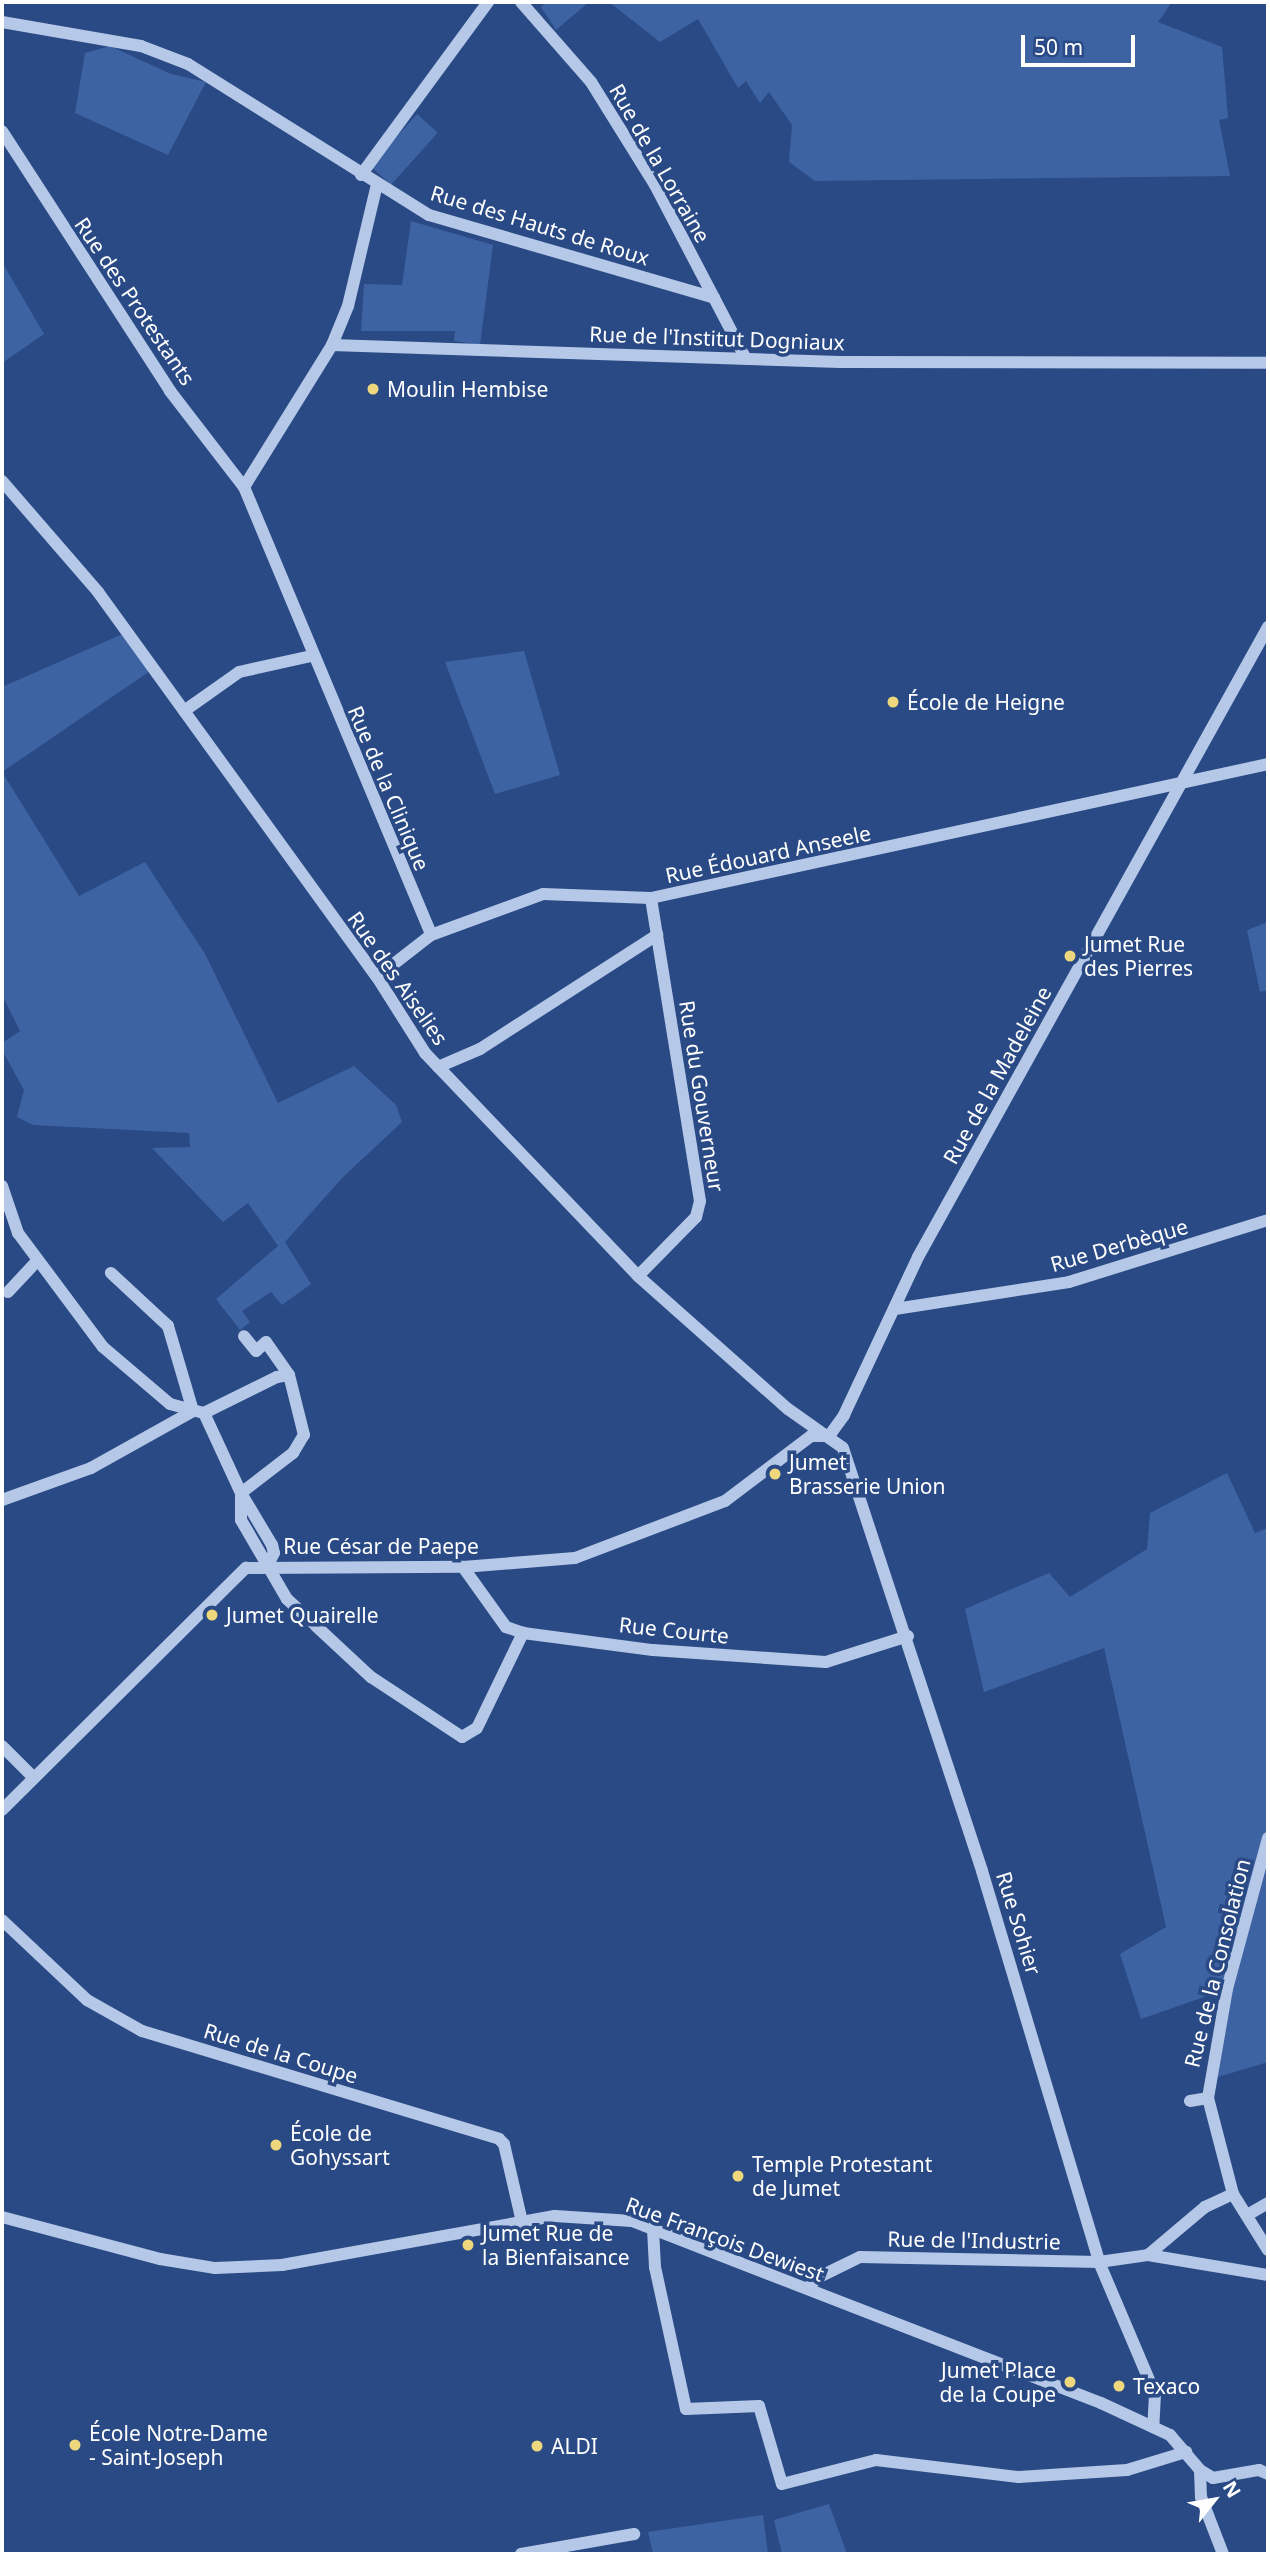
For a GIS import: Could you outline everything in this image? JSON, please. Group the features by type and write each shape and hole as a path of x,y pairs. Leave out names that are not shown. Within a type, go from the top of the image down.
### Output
{"street":[{"path":"362,175 488,2"},
{"name":"Rue de la Lorraine","path":"521,2 591,82 655,186 746,359"},
{"name":"Rue des Hauts de Roux","path":"2,22 141,46 188,64 429,215 714,298"},
{"name":"Rue des Protestants","path":"2,131 170,391 244,487"},
{"path":"244,487 332,345 348,306 377,184"},
{"name":"Rue de l'Institut Dogniaux","path":"332,345 746,359 1268,363"},
{"name":"Rue des Aiselies","path":"2,481 77,565 377,977 417,1042 438,1067 638,1276 788,1409 829,1436"},
{"name":"Rue de la Clinique","path":"244,487 311,656 432,935"},
{"name":"Rue de la Madeleine","path":"829,1436 844,1415 925,1245 1268,627"},
{"path":"184,711 239,672 311,656"},
{"name":"Rue Édouard Anseele","path":"377,977 432,935 544,894 651,898 1268,764"},
{"name":"Rue du Gouverneur","path":"638,1276 696,1217 700,1201 651,898"},
{"path":"438,1067 480,1049 657,935"},
{"path":"2,1186 18,1233 103,1347 170,1404 198,1412"},
{"name":"Rue Derbèque","path":"895,1309 1069,1282 1268,1220"},
{"path":"2,1221 18,1233"},
{"path":"8,1292 37,1261"},
{"path":"111,1273 168,1326 198,1412 272,1545 274,1553 268,1565 288,1599 343,1654 422,1714 461,1737 477,1728 523,1633"},
{"path":"241,1493 293,1453 304,1435 289,1375 266,1342 256,1350 244,1336"},
{"path":"2,1500 91,1468 198,1412 277,1377 289,1375"},
{"name":"Rue César de Paepe","path":"2,1810 233,1576 251,1565 463,1567 541,1563 608,1548 725,1501 811,1436 829,1436"},
{"name":"Rue Sohier","path":"829,1436 843,1448 853,1471 908,1636 1045,2072 1099,2262 1155,2393 1153,2427"},
{"name":"Rue Courte","path":"463,1567 506,1627 523,1633 653,1650 826,1662 908,1636"},
{"path":"2,1746 34,1778"},
{"name":"Rue de la Consolation","path":"1208,2098 1227,1989 1268,1838"},
{"name":"Rue de la Coupe","path":"2,1920 88,2000 142,2031 499,2139 504,2144 522,2222"},
{"path":"1190,2101 1208,2098 1233,2194 1249,2214 1268,2250"},
{"path":"1148,2255 1205,2207 1233,2194"},
{"path":"1249,2214 1268,2203"},
{"name":"Rue François Dewiest","path":"2,2217 160,2259 215,2268 282,2265 522,2222 599,2216 653,2229 808,2288 1153,2427 1170,2435 1200,2470"},
{"path":"653,2229 655,2267 686,2409 759,2406 782,2484 876,2460 1019,2477 1127,2470 1186,2452"},
{"name":"Rue de l'Industrie","path":"808,2288 817,2278 860,2258 1099,2262 1148,2255 1268,2275"},
{"path":"1200,2470 1213,2477 1253,2471 1268,2474"},
{"path":"1200,2470 1201,2497 1223,2554"},
{"path":"521,2554 634,2534"}],"shaded area":[{"path":"546,2 589,2 556,30 541,7"},
{"path":"609,2 1172,2 1158,22 1222,47 1228,118 1219,120 1230,176 815,181 789,162 792,125 769,92 760,103 746,81 738,88 698,19 660,42"},
{"path":"110,46 171,74 206,82 168,155 75,113 85,53"},
{"path":"417,114 438,133 391,185 370,166"},
{"path":"411,221 493,245 480,345 454,341 455,331 361,331 364,284 402,285"},
{"path":"2,262 44,334 2,363"},
{"path":"125,633 153,669 2,772 2,687"},
{"path":"524,651 560,775 495,794 445,662"},
{"path":"2,772 79,896 145,862 205,954 278,1103 354,1066 396,1105 402,1122 343,1177 285,1242 311,1284 282,1305 271,1292 242,1311 250,1322 240,1330 216,1299 278,1246 248,1203 223,1222 152,1148 190,1147 189,1133 33,1125 17,1117 24,1090 2,1050 2,1043 20,1031 2,995"},
{"path":"1268,922 1268,990 1260,992 1247,930"},
{"path":"1227,1473 1255,1533 1268,1528 1268,2062 1208,2080 1227,1989 1141,2019 1120,1954 1166,1927 1104,1648 984,1692 965,1609 1049,1573 1070,1597 1147,1549 1150,1513"},
{"path":"829,2504 847,2554 782,2554 774,2520"},
{"path":"763,2515 768,2554 653,2554 648,2532"}],"place":[{"name":"Moulin Hembise","path":"373,389"},
{"name":"École de Heigne","path":"893,702"},
{"name":"Jumet Rue des Pierres","path":"1070,956"},
{"name":"Jumet Brasserie Union","path":"775,1474"},
{"name":"Jumet Quairelle","path":"212,1615"},
{"name":"École de Gohyssart","path":"276,2145"},
{"name":"Temple Protestant de Jumet","path":"738,2176"},
{"name":"Jumet Rue de la Bienfaisance","path":"468,2245"},
{"name":"Jumet Place de la Coupe","path":"1070,2382"},
{"name":"Texaco","path":"1119,2386"},
{"name":"École Notre-Dame - Saint-Joseph","path":"75,2445"},
{"name":"ALDI","path":"537,2446"}]}
